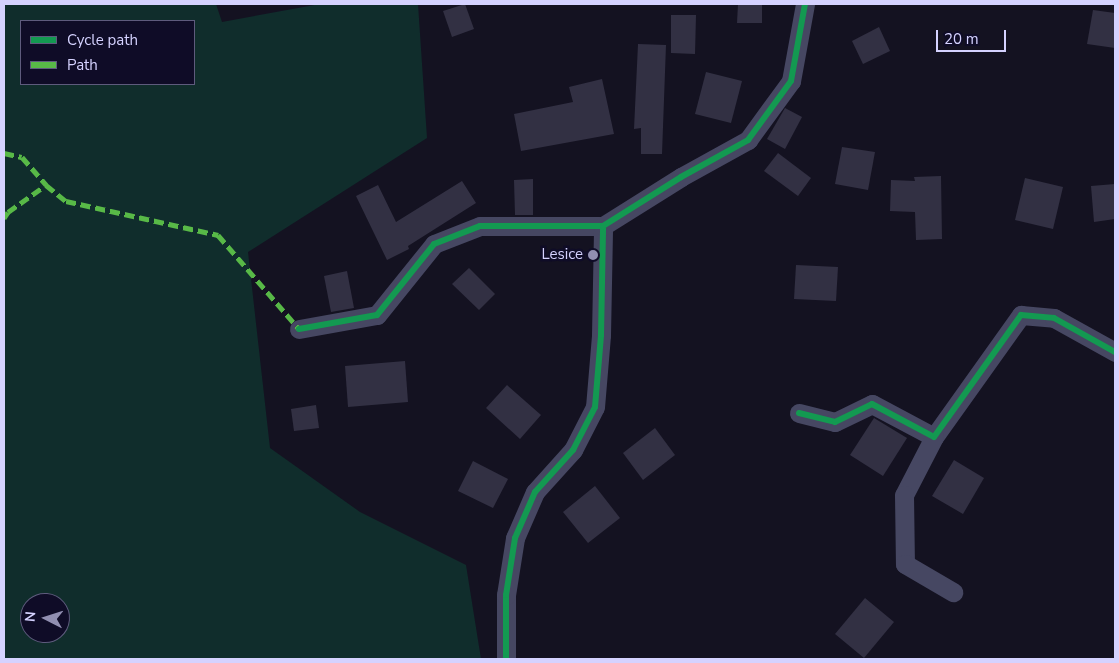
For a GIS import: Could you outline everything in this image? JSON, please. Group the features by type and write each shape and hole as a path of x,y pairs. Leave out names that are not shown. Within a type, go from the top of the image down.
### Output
{"street":[{"path":"299,329 377,315 434,244 480,226 603,226 681,177 748,140 791,81 805,4"},
{"path":"506,659 506,595 515,538 535,492 573,450 595,407 601,335 603,226"},
{"path":"953,592 905,564 904,495 934,437 1021,315 1054,318 1115,352"},
{"path":"799,413 835,422 872,404 934,437"}],"green space":[{"path":"4,4 216,4 222,22 320,4 418,4 427,138 248,252 270,448 360,512 466,565 481,659 4,659"}],"building":[{"path":"465,4 474,29 452,37 443,11"},
{"path":"738,4 762,4 762,23 737,23"},
{"path":"1093,10 1115,13 1115,48 1087,44"},
{"path":"671,15 696,15 695,54 671,53"},
{"path":"879,27 890,51 863,64 852,41"},
{"path":"638,44 666,45 662,154 641,154 641,128 634,129"},
{"path":"706,72 742,81 731,123 695,114"},
{"path":"602,79 614,134 521,151 514,114 573,102 569,87"},
{"path":"785,108 802,117 785,149 767,139"},
{"path":"842,147 875,152 868,190 835,184"},
{"path":"778,153 811,178 798,196 764,171"},
{"path":"941,176 942,239 916,240 915,212 890,211 891,180 915,181 914,177"},
{"path":"1025,178 1063,187 1053,229 1015,220"},
{"path":"533,179 533,215 515,215 514,180"},
{"path":"462,181 476,203 408,246 409,249 387,260 356,196 378,185 396,222"},
{"path":"1115,184 1115,219 1094,222 1091,186"},
{"path":"796,265 838,267 836,301 794,299"},
{"path":"469,268 495,294 479,310 452,284"},
{"path":"347,271 354,308 331,312 324,276"},
{"path":"405,361 408,402 348,407 345,366"},
{"path":"507,385 541,415 520,439 486,408"},
{"path":"316,405 319,428 294,431 291,409"},
{"path":"874,418 907,438 883,476 850,455"},
{"path":"655,428 675,455 643,480 623,453"},
{"path":"954,460 984,478 963,514 932,496"},
{"path":"473,461 508,479 493,508 458,491"},
{"path":"595,486 620,518 588,543 563,512"},
{"path":"865,598 894,622 864,658 835,634"}],"marked path":[{"path":"4,153 22,157 46,185 66,201 218,235 299,329"},
{"path":"4,218 8,212 46,185"}],"cycle path":[{"path":"506,659 506,595 515,538 535,492 573,450 595,407 601,335 603,226 681,177 748,140 791,81 805,4"},
{"path":"299,329 377,315 434,244 480,226 603,226"},
{"path":"799,413 835,422 872,404 934,437 1021,315 1054,318 1115,352"}],"place":[{"name":"Lesice","path":"593,255"}]}
